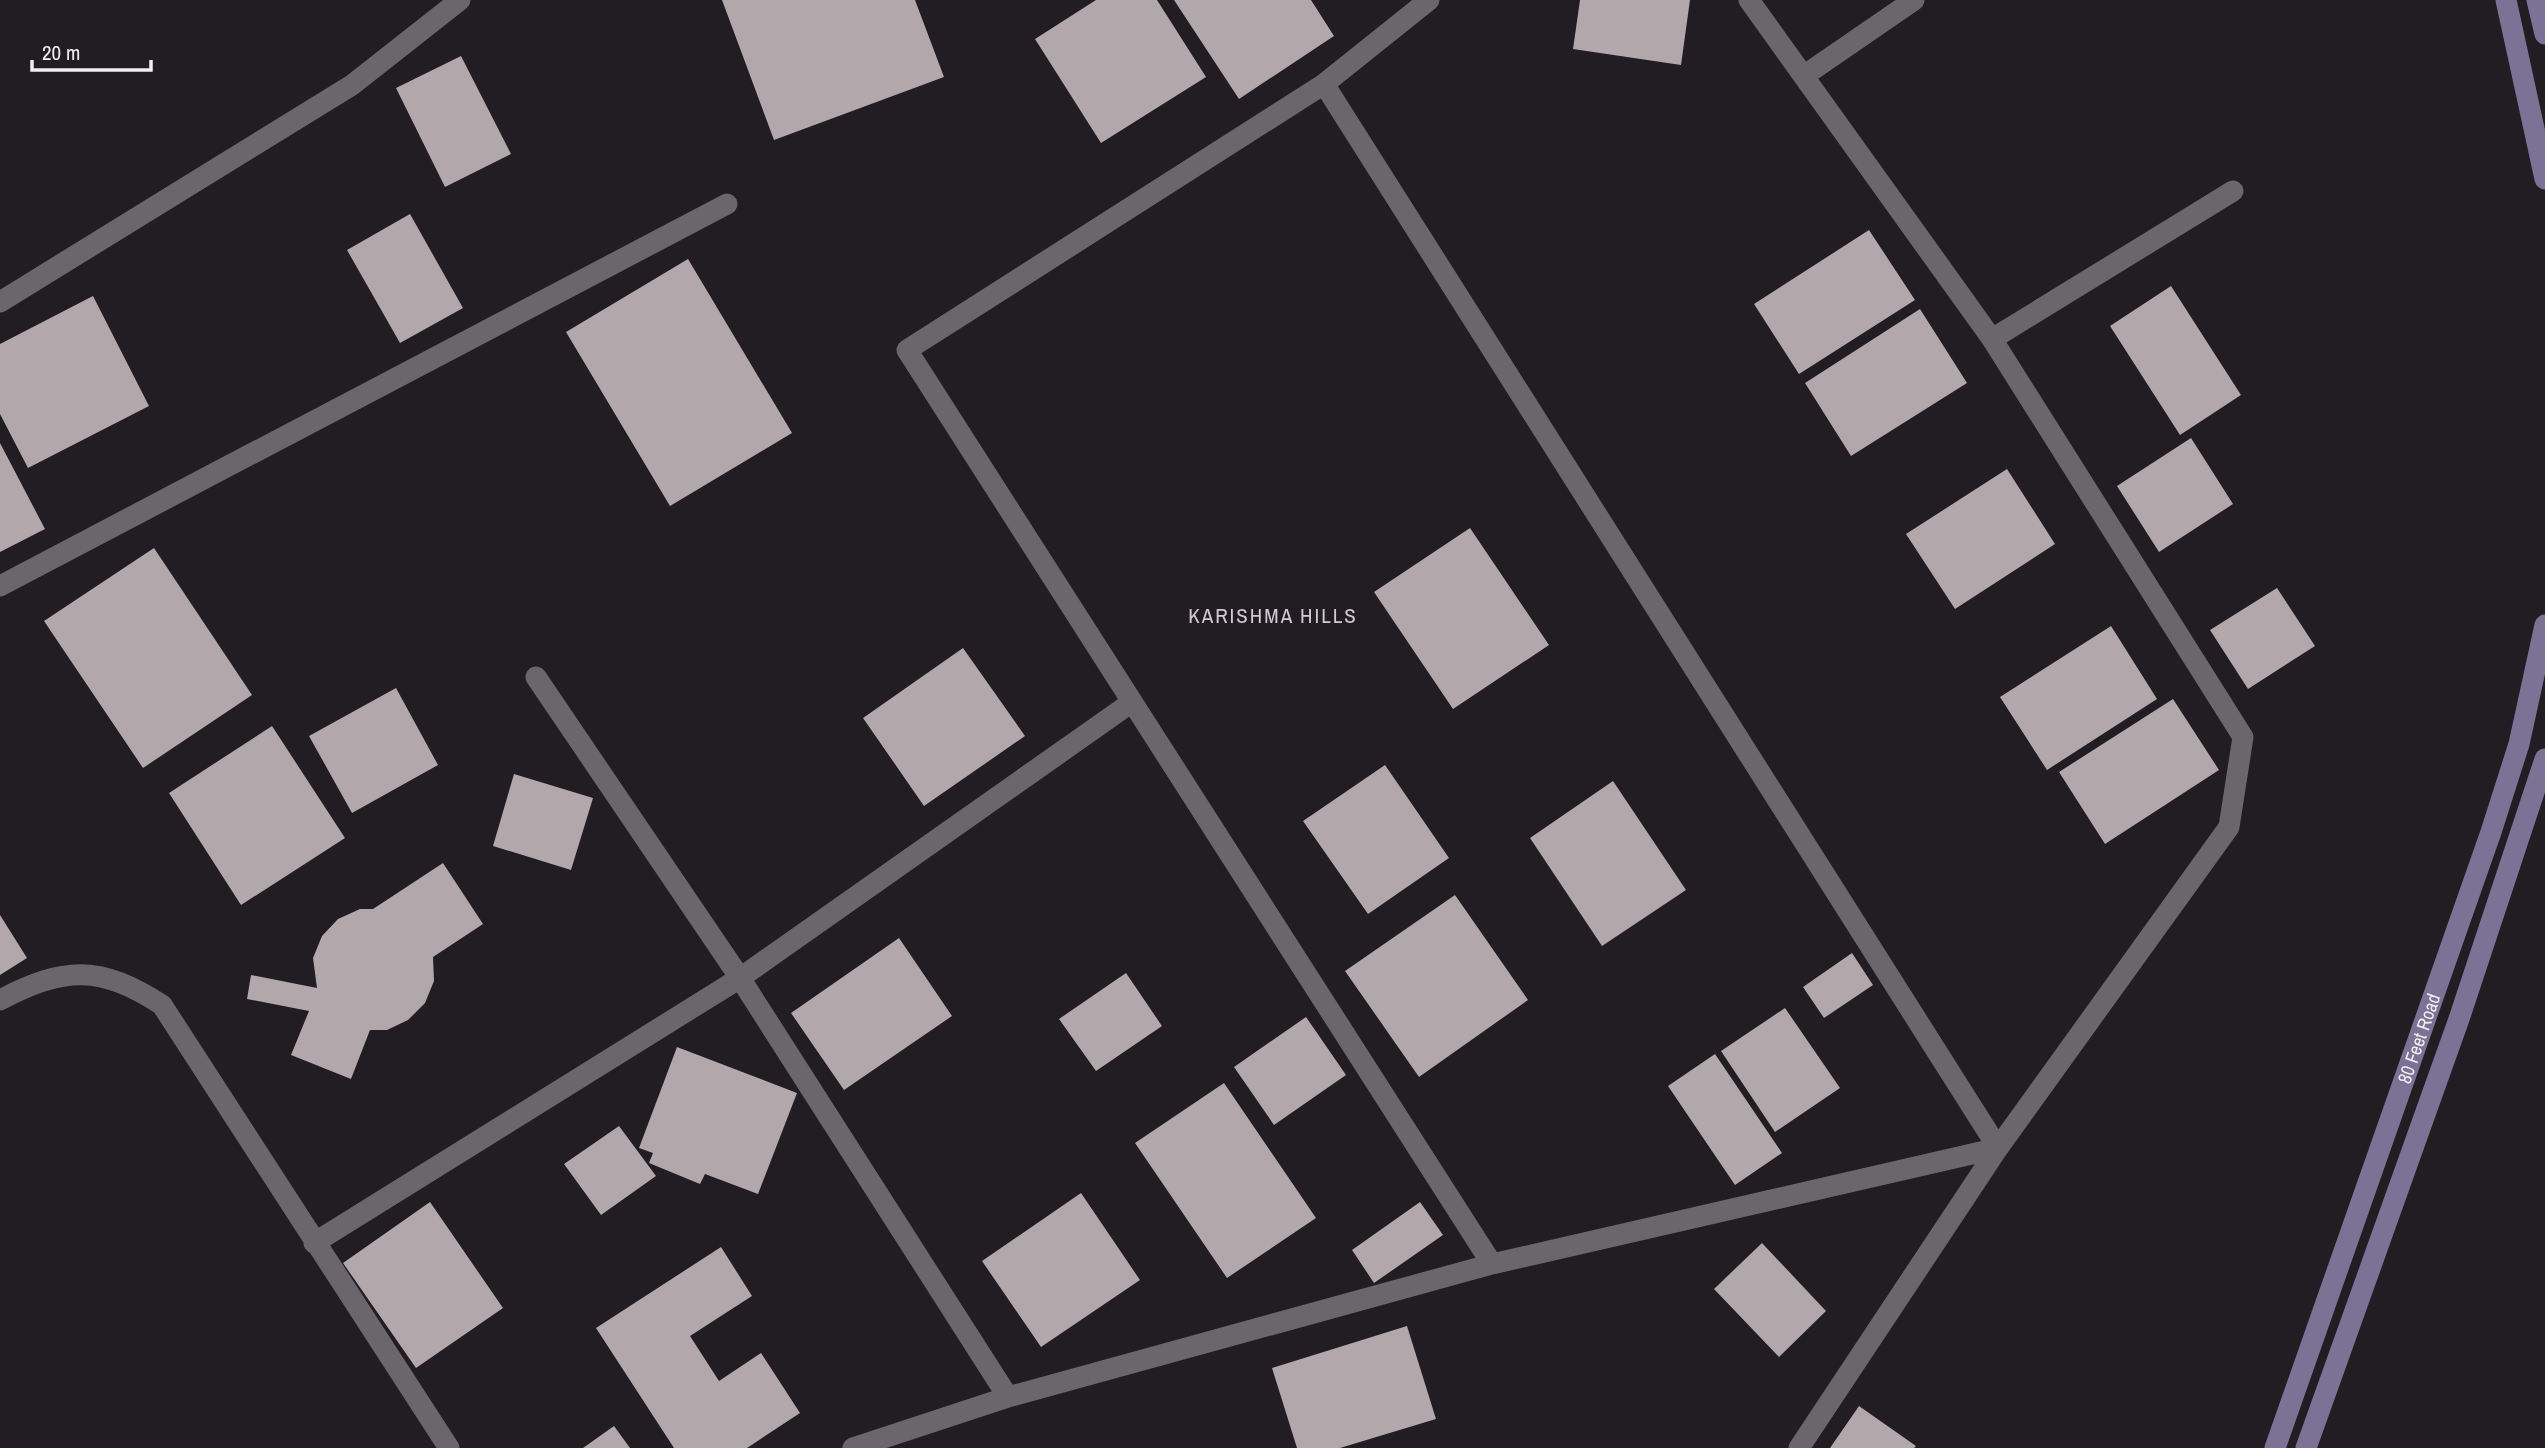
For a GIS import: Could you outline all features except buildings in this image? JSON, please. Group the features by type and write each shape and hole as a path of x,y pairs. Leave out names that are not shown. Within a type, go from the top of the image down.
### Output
{"main road":[{"path":"2506,0 2544,167"},
{"path":"2537,0 2545,34"},
{"name":"80 Feet Road","path":"2274,1448 2491,832 2519,744 2545,625"},
{"name":"80 Feet Road","path":"2306,1448 2459,1019 2545,760"}],"street":[{"path":"0,302 352,85 460,0"},
{"path":"1429,0 1324,84 907,350 1492,1264"},
{"path":"1749,0 1992,339 2244,737 2229,827 1998,1148 1799,1448"},
{"path":"1805,75 1914,0"},
{"path":"1324,84 1998,1148"},
{"path":"1992,339 2233,191"},
{"path":"0,586 727,204"},
{"path":"536,677 740,978 1008,1397"},
{"path":"314,1243 740,978 1132,702"},
{"path":"0,1000 37,981 94,973 139,990 162,1005 449,1448"},
{"path":"853,1448 1008,1397 1492,1264 1998,1148"}],"district":[{"name":"KARISHMA HILLS","path":"1273,616"}]}
